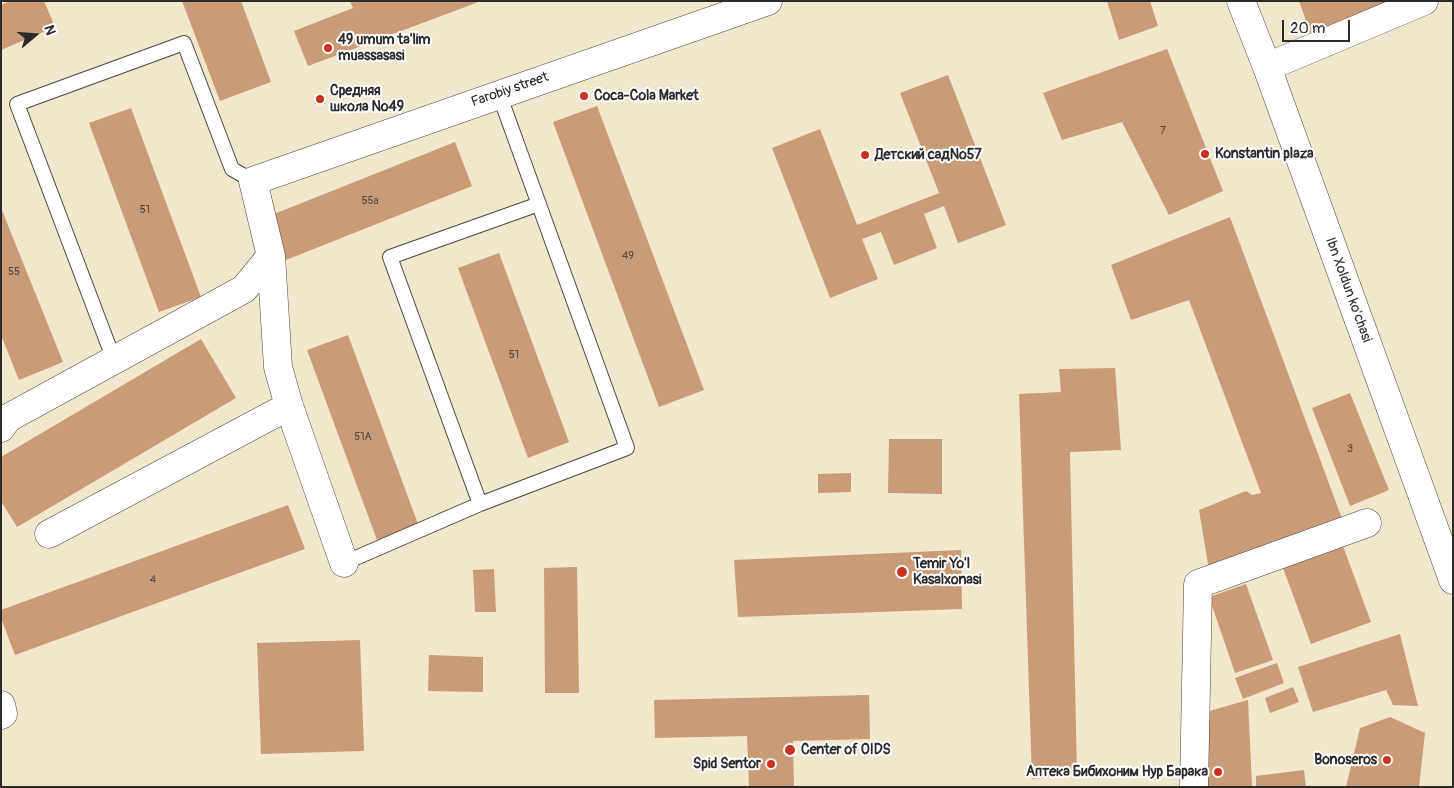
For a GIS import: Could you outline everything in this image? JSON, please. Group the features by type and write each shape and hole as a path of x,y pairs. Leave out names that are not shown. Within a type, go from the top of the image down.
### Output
{"street":[{"name":"Farobiy street","path":"252,181 768,1"},
{"name":"Ibn Xoldun ko'chasi","path":"1241,1 1267,67 1453,580"},
{"path":"1267,67 1424,1"},
{"path":"252,181 271,256 278,367 289,406 344,563"},
{"path":"1,428 8,418 244,289 271,256"},
{"path":"49,534 289,406"},
{"path":"1194,787 1198,584 1367,523"},
{"path":"1,706 3,714 1,715"}],"lane":[{"path":"114,360 17,104 184,43 232,169 252,181"},
{"path":"344,563 480,504 627,448 499,94"},
{"path":"480,504 390,257 538,204"}],"building":[{"path":"10,1 44,1 55,27 1,50 1,5"},
{"path":"182,1 241,1 271,82 220,101"},
{"name":"49 umum ta'lim muassasasi","path":"350,1 481,1 308,66 294,31 353,8"},
{"path":"1107,1 1150,1 1158,26 1119,40"},
{"path":"1299,1 1418,1 1313,40"},
{"path":"1167,49 1223,191 1169,215 1122,122 1062,140 1043,93"},
{"path":"948,75 1006,225 958,243 944,206 924,214 937,248 894,265 881,232 862,239 878,279 830,298 772,148 820,129 857,225 939,193 900,93"},
{"path":"597,106 704,390 659,407 553,122"},
{"path":"131,108 201,297 159,312 89,123"},
{"path":"455,142 472,186 286,260 269,216"},
{"path":"1,208 63,362 19,380 1,335"},
{"path":"1230,217 1344,524 1210,576 1199,510 1246,491 1252,495 1261,493 1189,300 1131,320 1111,265"},
{"path":"499,253 569,442 528,458 458,268"},
{"path":"348,335 418,524 377,540 307,350"},
{"path":"201,339 236,398 17,527 1,501 1,457"},
{"path":"1115,368 1121,450 1070,452 1077,774 1032,779 1019,394 1061,392 1059,369"},
{"path":"1350,393 1389,490 1350,506 1312,408"},
{"path":"889,439 942,439 942,494 888,493"},
{"path":"851,473 851,492 818,493 818,474"},
{"path":"288,505 305,549 15,655 1,618 1,610"},
{"path":"1343,546 1371,622 1311,644 1283,568"},
{"path":"961,550 962,609 738,617 734,560"},
{"path":"577,567 579,693 545,693 544,568"},
{"path":"494,569 496,612 475,612 473,570"},
{"path":"1246,584 1273,660 1235,673 1209,597"},
{"path":"1400,634 1418,706 1393,705 1386,690 1313,712 1298,667"},
{"path":"360,640 364,751 261,754 257,643"},
{"path":"429,655 483,657 483,692 428,691"},
{"path":"1277,663 1284,683 1243,699 1235,678"},
{"path":"1293,687 1299,702 1270,713 1265,698"},
{"name":"Spid Sentor","path":"869,695 870,739 793,741 794,787 749,787 747,736 655,738 654,700"},
{"path":"1248,700 1252,787 1205,787 1202,713"},
{"name":"Bonoseros","path":"1390,717 1425,733 1419,787 1346,787 1360,728"},
{"path":"1304,770 1306,787 1256,787 1256,776"}],"place":[{"name":"49 umum ta'lim muassasasi","path":"328,48"},
{"name":"Coca-Cola Market","path":"584,96"},
{"name":"Средняя школа №49","path":"320,99"},
{"name":"Konstantin plaza","path":"1205,154"},
{"name":"Детский сад№57","path":"865,155"},
{"name":"Temir Yo'l Kasalxonasi","path":"902,572"},
{"name":"Center of OIDS","path":"790,750"},
{"name":"Bonoseros","path":"1387,760"},
{"name":"Spid Sentor","path":"771,764"},
{"name":"Аптека Бибихоним Нур Барака","path":"1218,772"}]}
